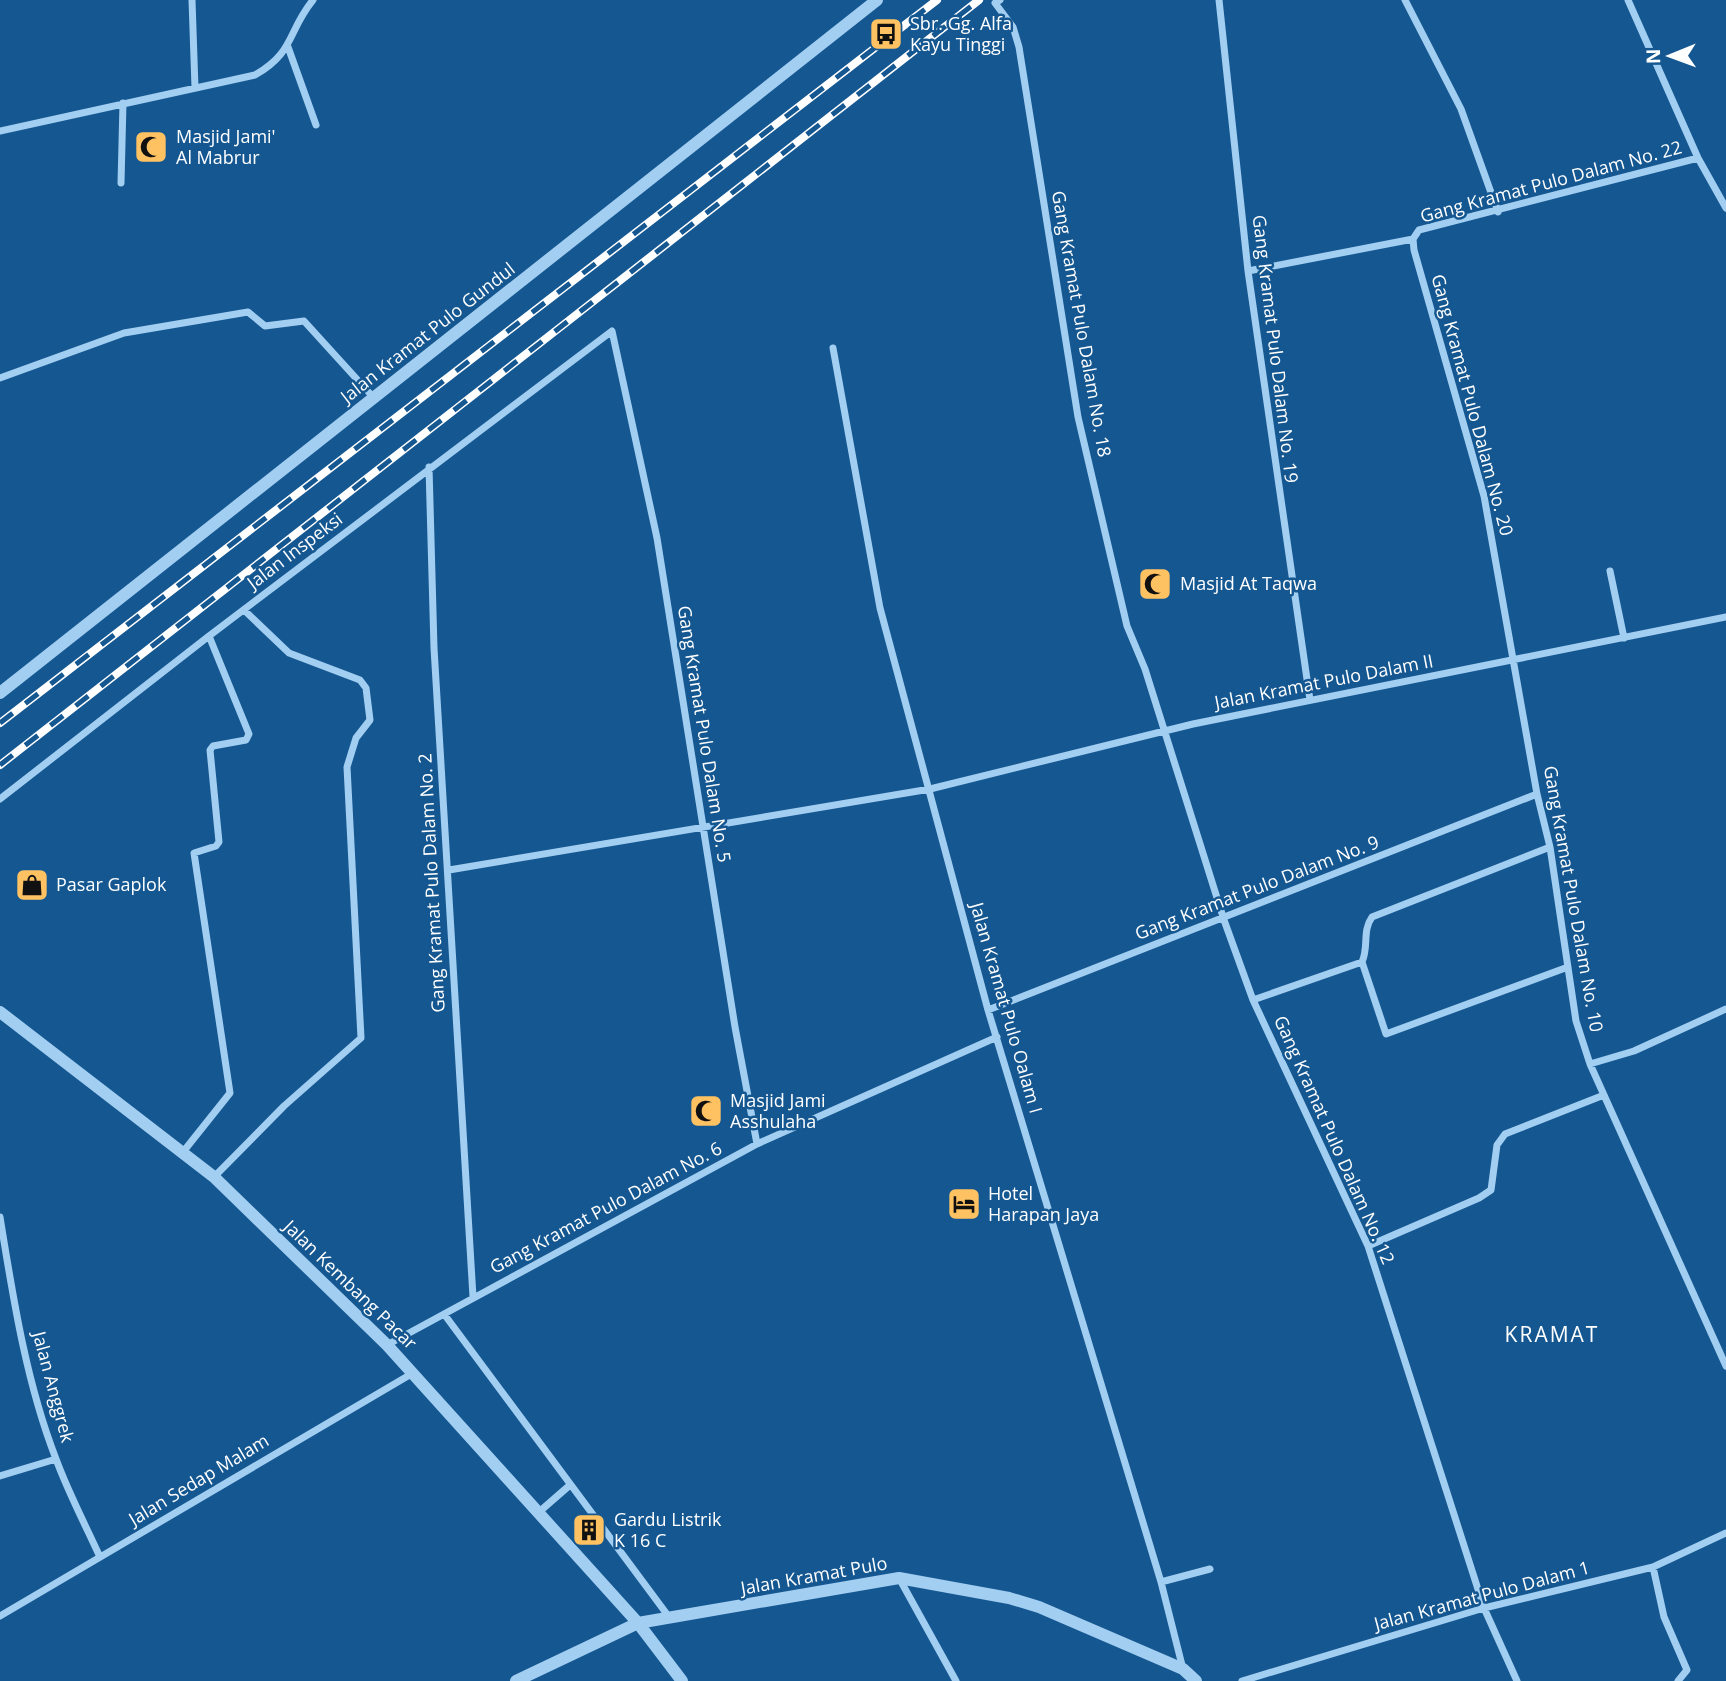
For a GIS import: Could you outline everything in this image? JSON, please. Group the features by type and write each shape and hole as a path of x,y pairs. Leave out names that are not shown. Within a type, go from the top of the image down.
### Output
{"street":[{"path":"192,0 195,88"},
{"path":"0,131 255,75 276,63 288,47 313,0"},
{"name":"Jalan Kramat Pulo Gundul","path":"0,693 877,0"},
{"name":"Gang Kramat Pulo Dalam No. 19","path":"1219,0 1248,271 1310,700"},
{"path":"1405,0 1461,109 1498,212"},
{"path":"1628,0 1698,158 1726,208"},
{"name":"Gang Kramat Pulo Dalam No. 18","path":"998,2 1013,27 1019,47 1078,417 1127,626 1144,669 1163,732"},
{"path":"288,47 316,125"},
{"path":"121,183 123,103"},
{"name":"Gang Kramat Pulo Dalam No. 22","path":"1248,271 1413,239 1419,230 1498,212 1698,158"},
{"name":"Gang Kramat Pulo Dalam No. 20","path":"1413,239 1484,496 1515,661"},
{"path":"0,378 124,333 248,312 265,326 304,321 374,398"},
{"name":"Jalan Inspeksi","path":"0,799 429,467 612,331"},
{"name":"Gang Kramat Pulo Dalam No. 5","path":"612,331 657,538 757,1144"},
{"name":"Jalan Kramat Pulo Oalam I","path":"833,348 880,608 988,1010 1161,1582 1183,1669"},
{"name":"Gang Kramat Pulo Dalam No. 2","path":"429,467 434,648 473,1297"},
{"path":"1610,570 1624,638"},
{"path":"218,1172 284,1106 361,1038 346,767 356,738 370,717 362,682 289,653 244,610"},
{"name":"Jalan Kramat Pulo Dalam II","path":"449,870 930,789 1163,732 1310,700 1726,617"},
{"path":"183,1153 229,1097 231,1086 194,853 216,846 219,842 211,747 246,740 249,734 209,636"},
{"name":"Gang Kramat Pulo Dalam No. 10","path":"1515,661 1537,794 1550,847 1576,1021 1590,1064 1726,1366"},
{"name":"Gang Kramat Pulo Dalam No. 12","path":"1163,732 1253,1000 1368,1246 1484,1608 1517,1681"},
{"name":"Gang Kramat Pulo Dalam No. 9","path":"988,1010 1224,920 1537,794"},
{"path":"1550,847 1372,917 1365,931 1362,962 1386,1034 1568,967"},
{"path":"1253,1000 1362,962"},
{"path":"1590,1064 1634,1051 1726,1009"},
{"name":"Jalan Kembang Pacar","path":"0,1012 183,1153 218,1172 392,1342 414,1372 541,1510 638,1623 682,1681"},
{"name":"Gang Kramat Pulo Dalam No. 6","path":"392,1342 757,1144 997,1037"},
{"path":"1368,1246 1479,1198 1491,1190 1497,1145 1505,1134 1604,1095"},
{"name":"Jalan Anggrek","path":"0,1217 9,1278 38,1406 56,1459 100,1557"},
{"path":"444,1314 670,1619"},
{"name":"Jalan Sedap Malam","path":"0,1616 414,1372"},
{"path":"0,1476 56,1459"},
{"path":"541,1510 570,1485"},
{"name":"Jalan Kramat Pulo Dalam 1","path":"1242,1681 1484,1608 1653,1567 1726,1533"},
{"path":"1653,1567 1664,1617 1687,1670 1678,1681"},
{"path":"1161,1582 1210,1569"},
{"path":"899,1578 956,1681"},
{"name":"Jalan Kramat Pulo","path":"516,1681 638,1623 899,1578 1009,1598 1039,1607 1183,1669 1196,1681"}],"railway":[{"path":"0,723 937,0"},
{"path":"0,765 979,0"}],"place":[{"name":"Sbr. Gg. Alfa Kayu Tinggi","path":"886,34"},
{"name":"Masjid Jami' Al Mabrur","path":"151,147"},
{"name":"Masjid At Taqwa","path":"1155,584"},
{"name":"Pasar Gaplok","path":"32,885"},
{"name":"Masjid Jami Asshulaha","path":"706,1111"},
{"name":"Hotel Harapan Jaya","path":"964,1204"},
{"name":"Gardu Listrik K 16 C","path":"589,1530"}],"district":[{"name":"KRAMAT","path":"1552,1335"}]}
